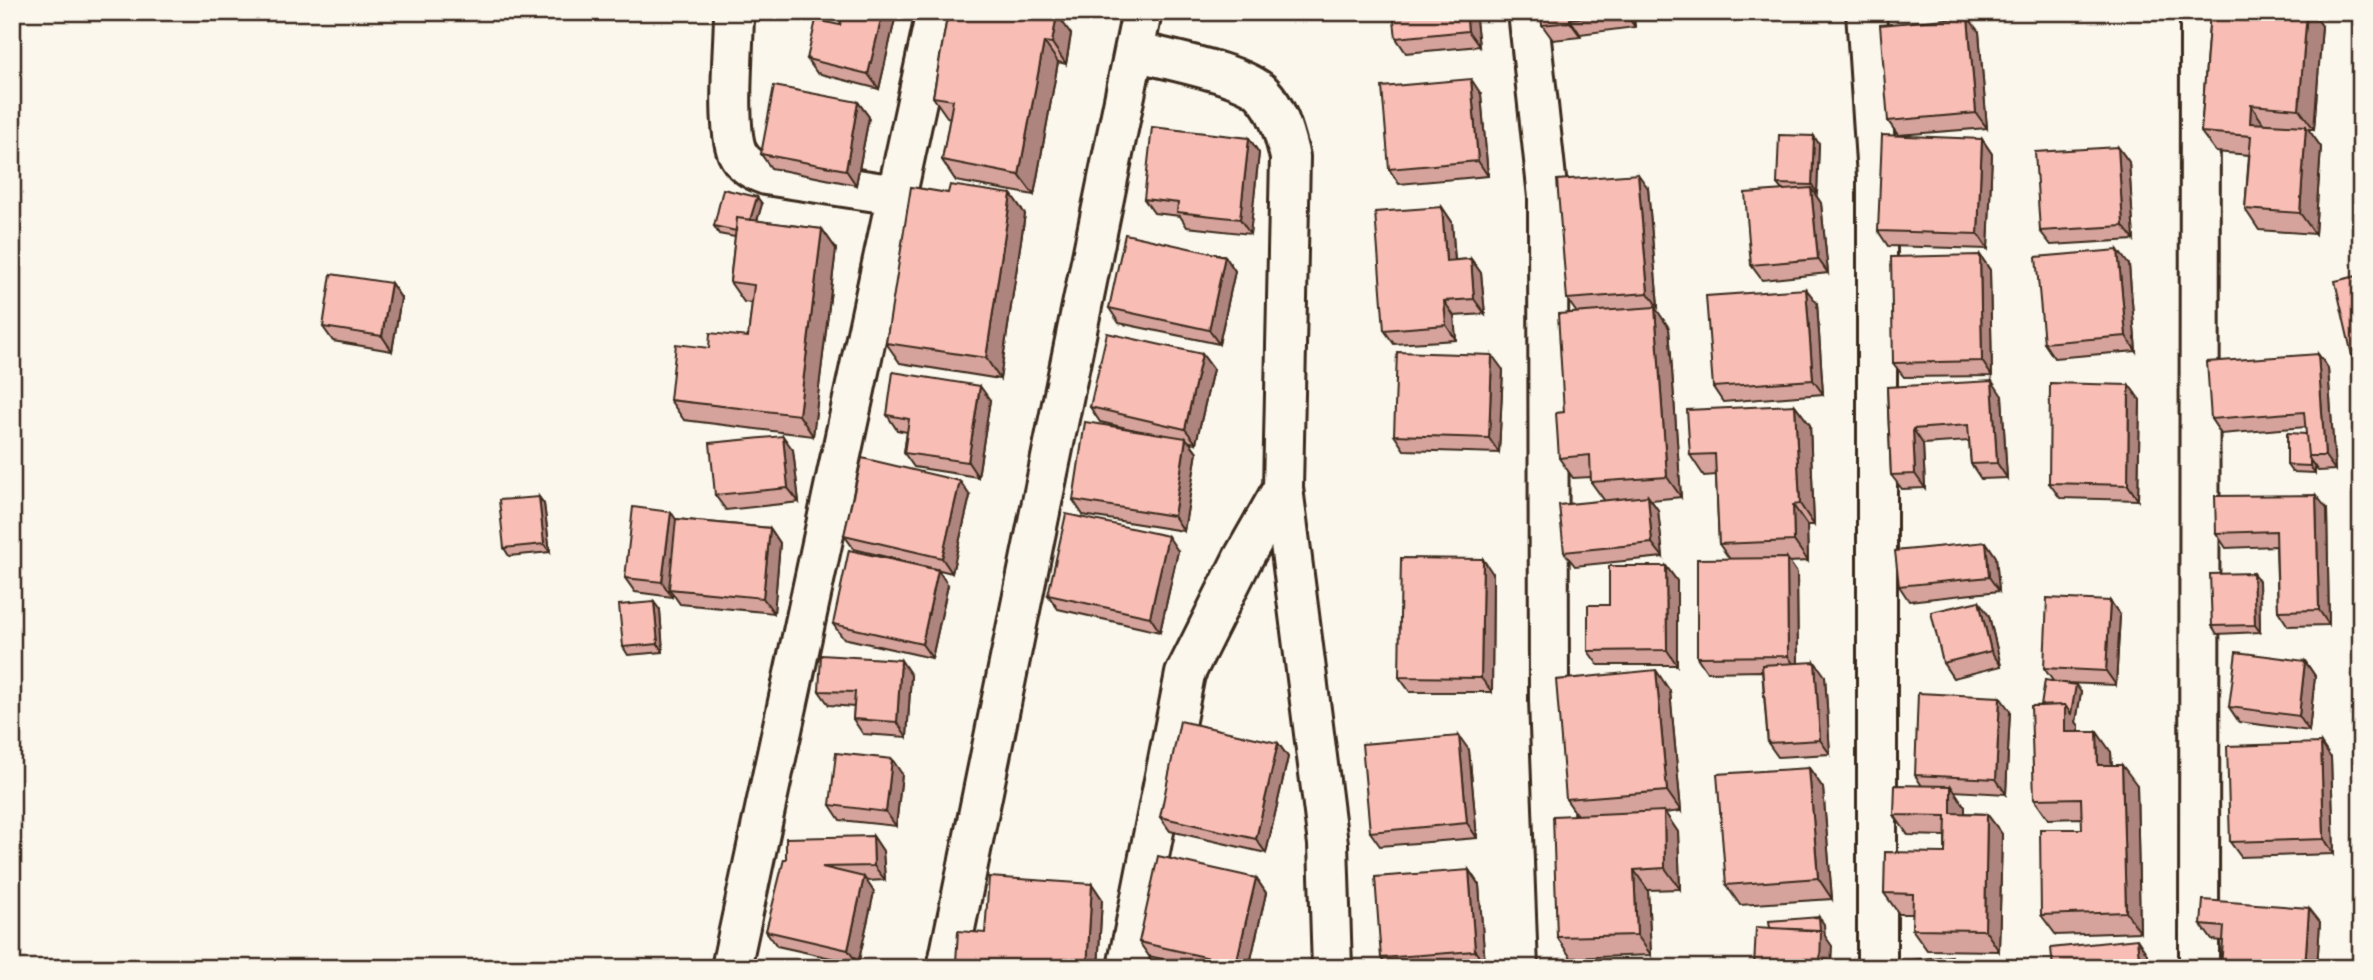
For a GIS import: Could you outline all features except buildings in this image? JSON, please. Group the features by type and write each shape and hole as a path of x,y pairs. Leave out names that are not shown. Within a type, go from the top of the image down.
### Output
{"street":[{"path":"734,12 733,134 738,154 752,170 766,176 897,195"},
{"path":"731,968 936,12"},
{"path":"947,968 1142,12"},
{"path":"1528,12 1548,197 1549,700 1559,968"},
{"path":"1866,12 1877,177 1877,968"},
{"path":"2199,968 2200,12"},
{"path":"1134,51 1240,79 1261,92 1280,120 1290,157 1283,488 1328,844 1332,968"},
{"path":"1127,968 1185,674 1241,560 1283,488"}]}
